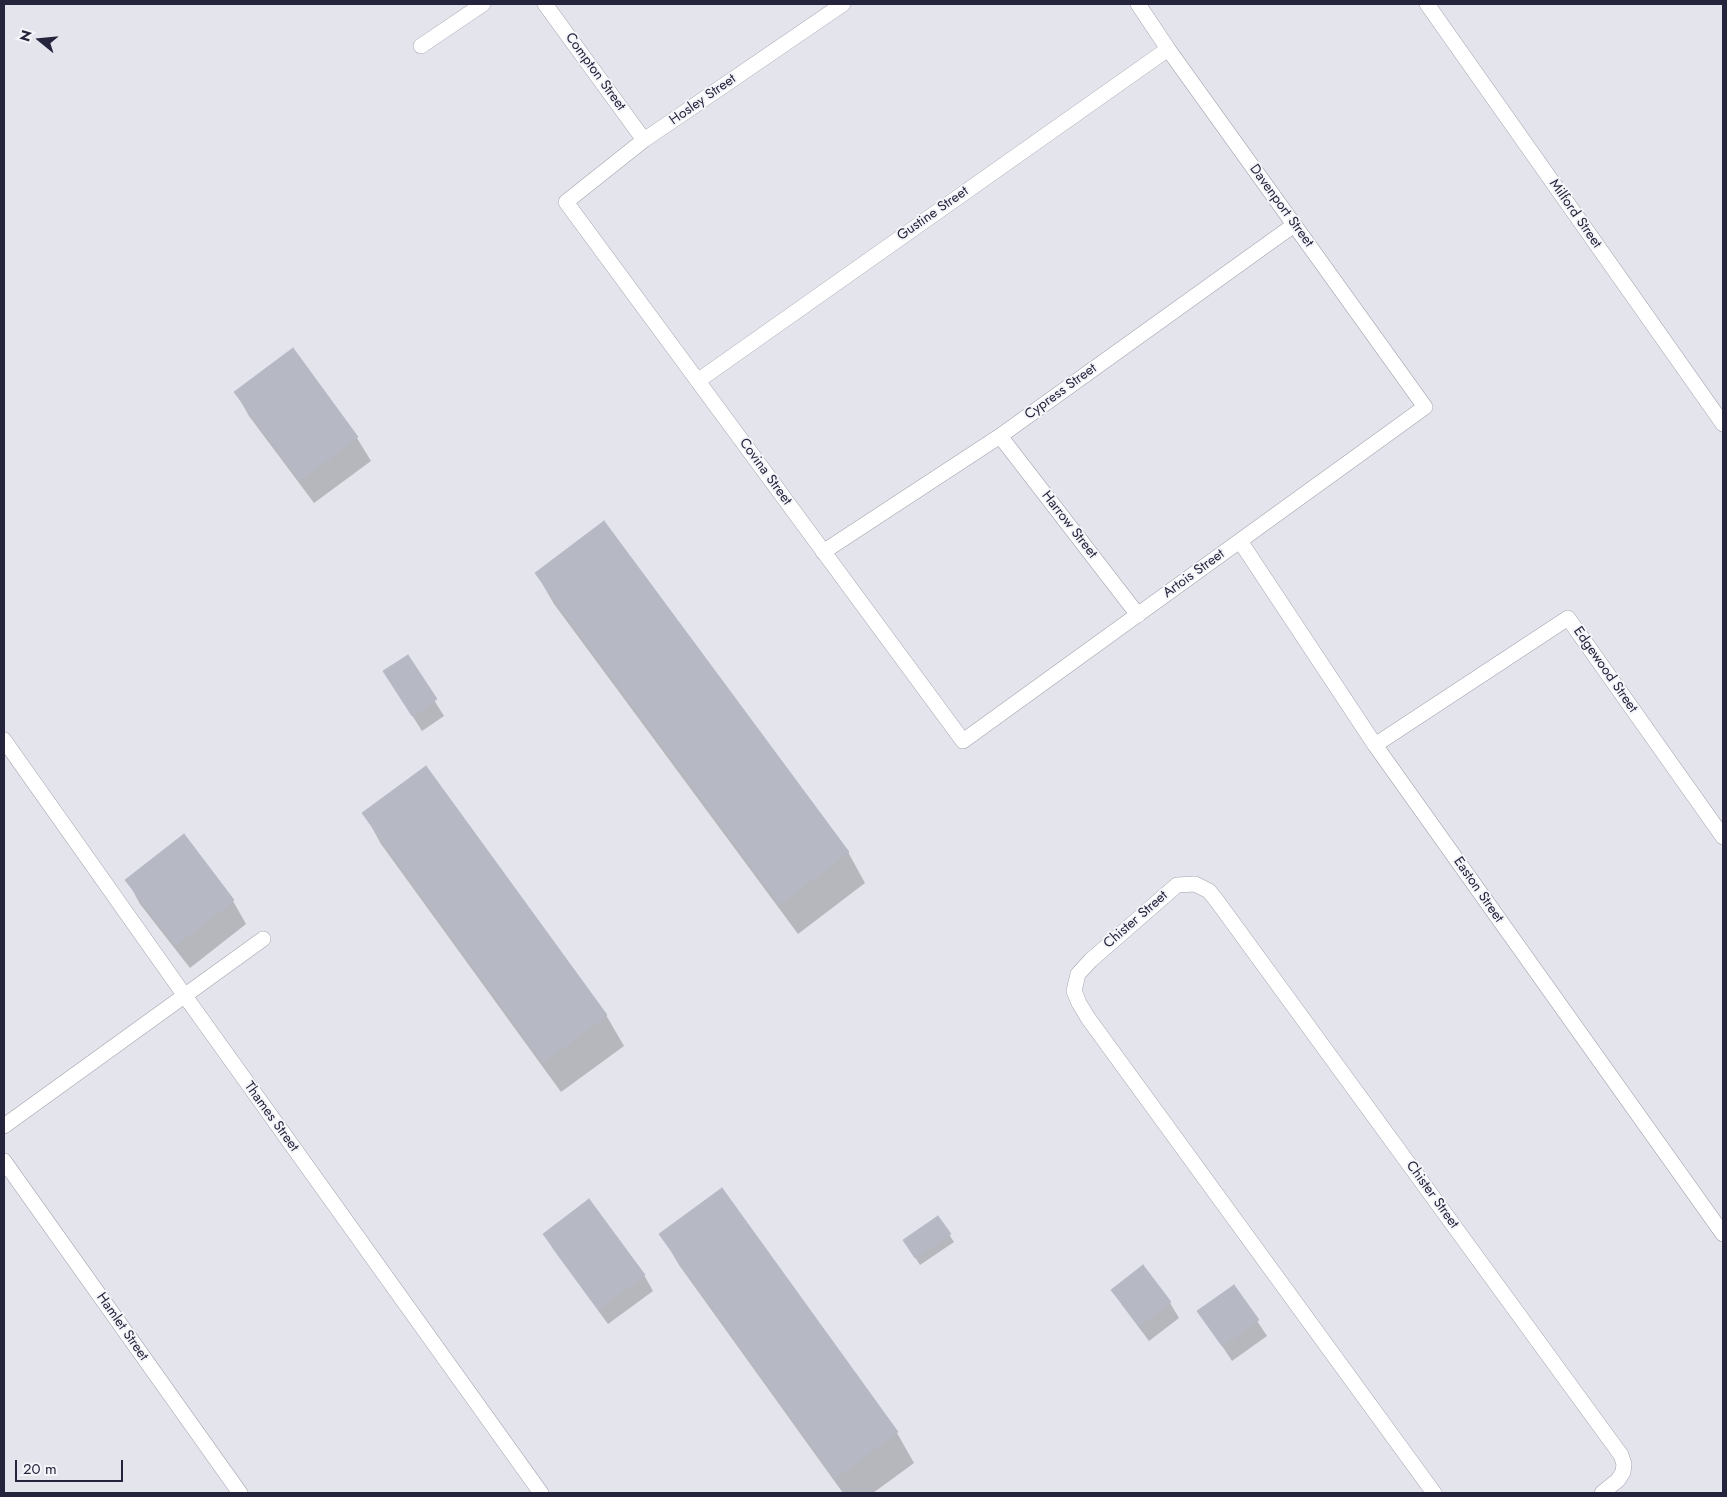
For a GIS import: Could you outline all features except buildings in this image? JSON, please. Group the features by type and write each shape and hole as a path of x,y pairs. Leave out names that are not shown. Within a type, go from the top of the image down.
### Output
{"street":[{"path":"421,46 483,4"},
{"name":"Compton Street","path":"545,4 644,140"},
{"name":"Hosley Street","path":"566,202 644,140 843,4"},
{"name":"Davenport Street","path":"1138,4 1168,49 1425,407"},
{"name":"Milford Street","path":"1427,4 1723,424"},
{"name":"Gustine Street","path":"699,380 1168,49"},
{"name":"Covina Street","path":"566,202 699,380 963,741"},
{"name":"Cypress Street","path":"823,552 1000,436 1294,225"},
{"name":"Artois Street","path":"963,741 1425,407"},
{"name":"Harrow Street","path":"1000,436 1138,615"},
{"name":"Easton Street","path":"1240,541 1374,745 1723,1234"},
{"name":"Edgewood Street","path":"1374,745 1568,618 1723,837"},
{"name":"Thames Street","path":"4,740 541,1493"},
{"name":"Chister Street","path":"1434,1493 1093,1026 1079,1003 1074,991 1078,974 1091,960 1177,884 1195,884 1209,891 1218,901 1621,1455 1624,1464 1623,1472 1618,1480 1602,1493"},
{"path":"4,1126 263,939"},
{"name":"Hamlet Street","path":"4,1161 240,1493"}]}
